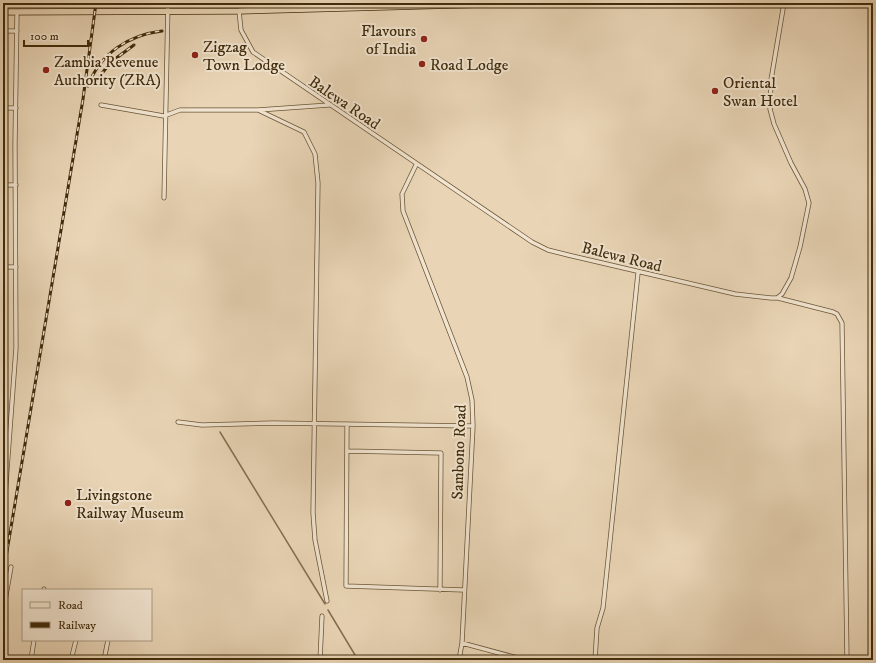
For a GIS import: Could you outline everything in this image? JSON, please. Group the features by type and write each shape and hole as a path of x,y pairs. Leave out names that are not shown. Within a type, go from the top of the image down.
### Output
{"highway":[{"path":"3,12 239,11 527,3"}],"street":[{"path":"164,198 164,116 168,3"},
{"path":"777,298 782,294 791,278 800,247 808,203 805,189 783,143 770,109 771,80 784,3"},
{"name":"Balewa Road","path":"239,11 241,30 253,52 416,165 532,242 548,250 638,273 735,294 764,298 777,298 837,314 842,323 847,660"},
{"path":"3,524 16,348 17,12"},
{"path":"3,31 17,31"},
{"path":"102,105 164,116 180,110 258,110 329,105"},
{"path":"3,108 16,108"},
{"path":"258,110 304,132 317,162 319,204 315,334 316,424 313,482 314,531 327,601"},
{"name":"Sambono Road","path":"416,165 402,194 403,211 466,377 472,400 473,426 462,643 459,660"},
{"path":"3,185 16,185"},
{"path":"3,267 16,267"},
{"path":"595,660 597,628 603,608 638,273"},
{"path":"178,422 202,425 347,424 473,426"},
{"path":"347,424 346,586 464,590"},
{"path":"347,451 441,453 440,590"},
{"path":"3,612 11,568"},
{"path":"320,660 322,616"},
{"path":"31,660 34,641"},
{"path":"71,660 76,641"},
{"path":"104,660 108,641"},
{"path":"462,643 525,660"}],"waterway":[{"path":"220,432 325,604"},
{"path":"328,610 358,660"}],"railway":[{"path":"3,575 83,99 96,3"},
{"path":"88,86 93,74 100,64 117,48 127,41 150,33 162,31"},
{"path":"95,82 111,62 134,45"}],"place":[{"name":"Flavours of India","path":"424,39"},
{"name":"Zigzag Town Lodge","path":"195,55"},
{"name":"Road Lodge","path":"422,64"},
{"name":"Zambia Revenue Authority (ZRA)","path":"46,70"},
{"name":"Oriental Swan Hotel","path":"715,91"},
{"name":"Livingstone Railway Museum","path":"68,503"}]}
